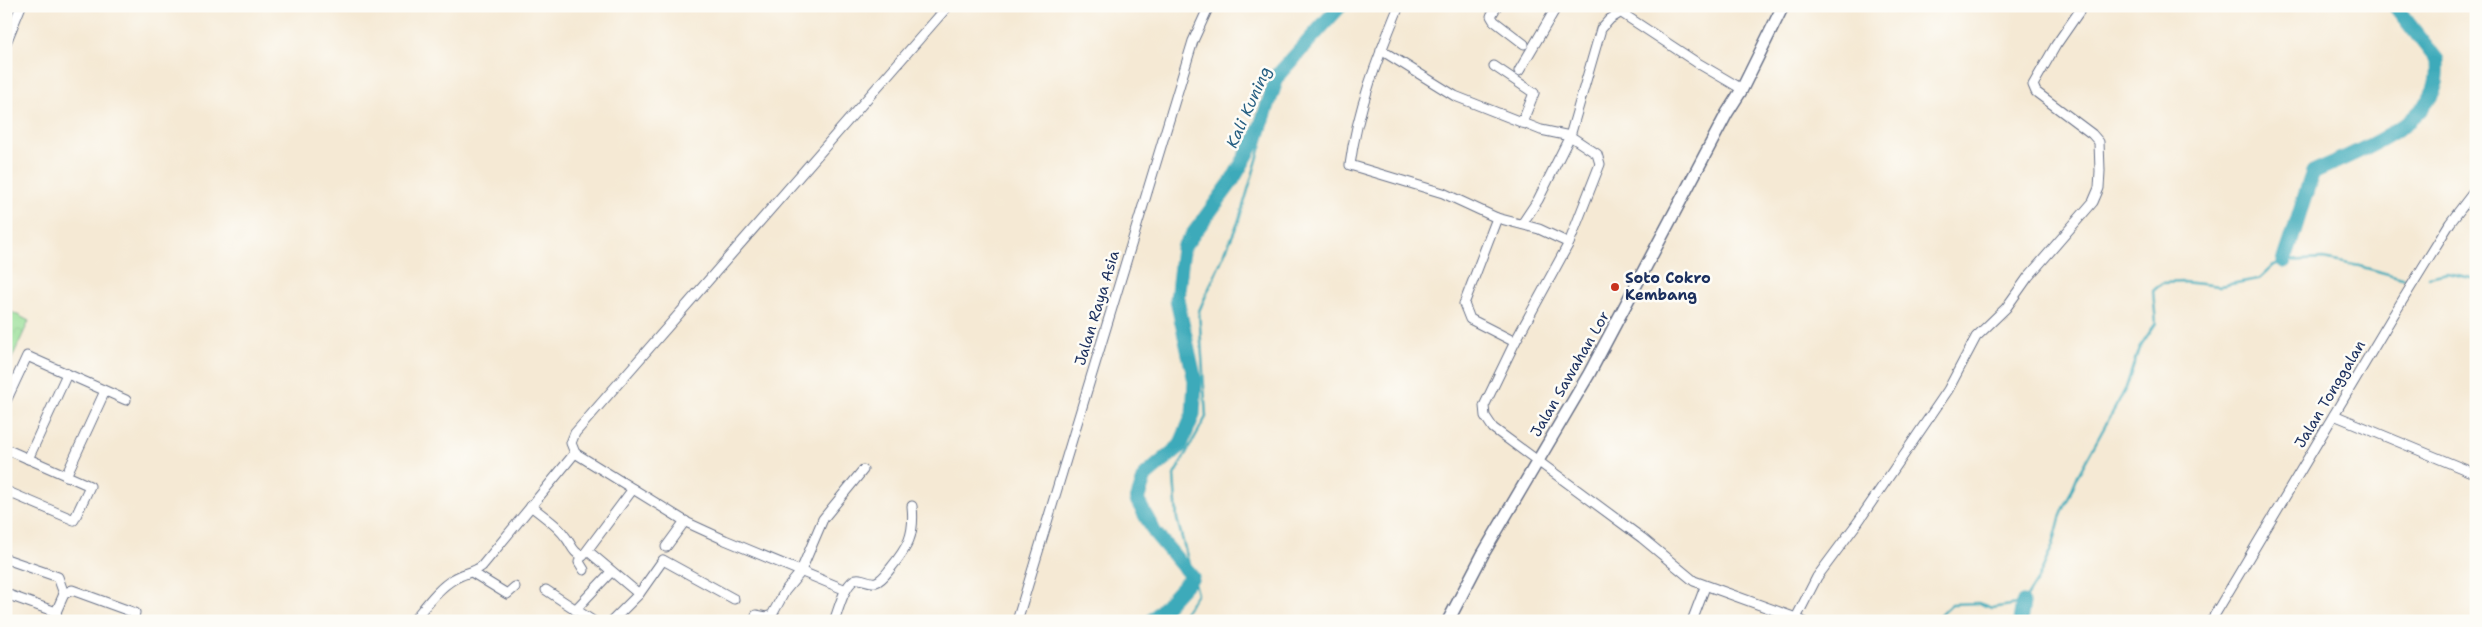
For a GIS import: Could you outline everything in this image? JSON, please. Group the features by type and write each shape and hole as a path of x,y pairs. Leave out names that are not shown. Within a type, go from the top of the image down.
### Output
{"main road":[{"name":"Jalan Sawahan Lor","path":"1448,621 1483,554 1537,459 1589,374 1727,112 1742,89 1782,6"}],"street":[{"path":"6,43 21,6"},
{"path":"846,590 800,573 686,521 574,453 571,443 575,433 724,265 948,6"},
{"name":"Jalan Raya Asia","path":"1017,621 1192,41 1209,6"},
{"path":"1399,6 1381,50 1364,101 1350,165 1443,194 1497,218 1539,229 1569,243"},
{"path":"1497,6 1491,16 1494,21 1524,44"},
{"path":"1519,71 1557,6"},
{"path":"1611,6 1742,89"},
{"path":"1381,50 1455,96 1541,130 1570,136 1597,154 1600,164 1569,243 1515,342 1484,411 1488,423 1642,538 1694,581 1798,620 1817,577 1858,522 1948,390 1976,337 2006,308 2028,277 2069,232 2092,202 2099,188 2099,142 2092,134 2036,92 2033,85 2082,6"},
{"path":"1522,224 1538,200 1570,136 1601,29 1610,19 1620,13"},
{"path":"1494,66 1534,93 1522,122"},
{"name":"Jalan Tonggalan","path":"2214,619 2445,231 2472,203 2476,189"},
{"path":"1497,218 1464,304 1466,312 1475,323 1515,342"},
{"path":"6,401 27,356 126,400"},
{"path":"28,459 68,374"},
{"path":"66,476 105,390"},
{"path":"2334,415 2476,474"},
{"path":"6,449 90,486 74,520 6,491"},
{"path":"413,621 451,581 473,573 482,566 574,453"},
{"path":"756,614 766,617 772,615 785,591 800,573 823,519 863,470"},
{"path":"584,570 579,562 584,553 633,489"},
{"path":"531,506 584,553 639,594"},
{"path":"834,621 846,590 855,579 872,583 879,581 909,541 914,524 912,506"},
{"path":"666,547 686,521"},
{"path":"6,559 58,577 64,594 57,616 6,594"},
{"path":"612,621 639,594 663,560 734,599"},
{"path":"576,610 611,572"},
{"path":"473,573 507,594 515,587"},
{"path":"1692,621 1705,586"},
{"path":"64,594 72,590 136,613 133,621"},
{"path":"546,590 593,621"}],"green space":[{"path":"6,309 29,321 6,371"}],"waterway":[{"name":"Kali Kuning","path":"1152,621 1192,577 1155,533 1137,500 1145,476 1180,446 1193,415 1195,381 1177,300 1183,248 1232,181 1257,137 1278,75 1340,6"},
{"path":"2284,261 2313,172 2365,148 2402,126 2429,99 2436,83 2437,60 2395,6"},
{"path":"1178,621 1197,594 1177,519 1174,475 1206,417 1199,311 1238,223 1282,77 1286,72"},
{"path":"1933,621 1952,604 1978,603 1992,608 2023,603 2038,579 2053,545 2060,518 2078,475 2126,388 2139,348 2156,323 2153,291 2162,283 2183,282 2220,286 2258,279 2272,266 2284,261 2323,259 2359,266 2406,279"},
{"path":"2428,277 2448,273 2476,279"},
{"path":"2020,621 2023,603"}],"place":[{"name":"Soto Cokro Kembang","path":"1615,287"}]}
